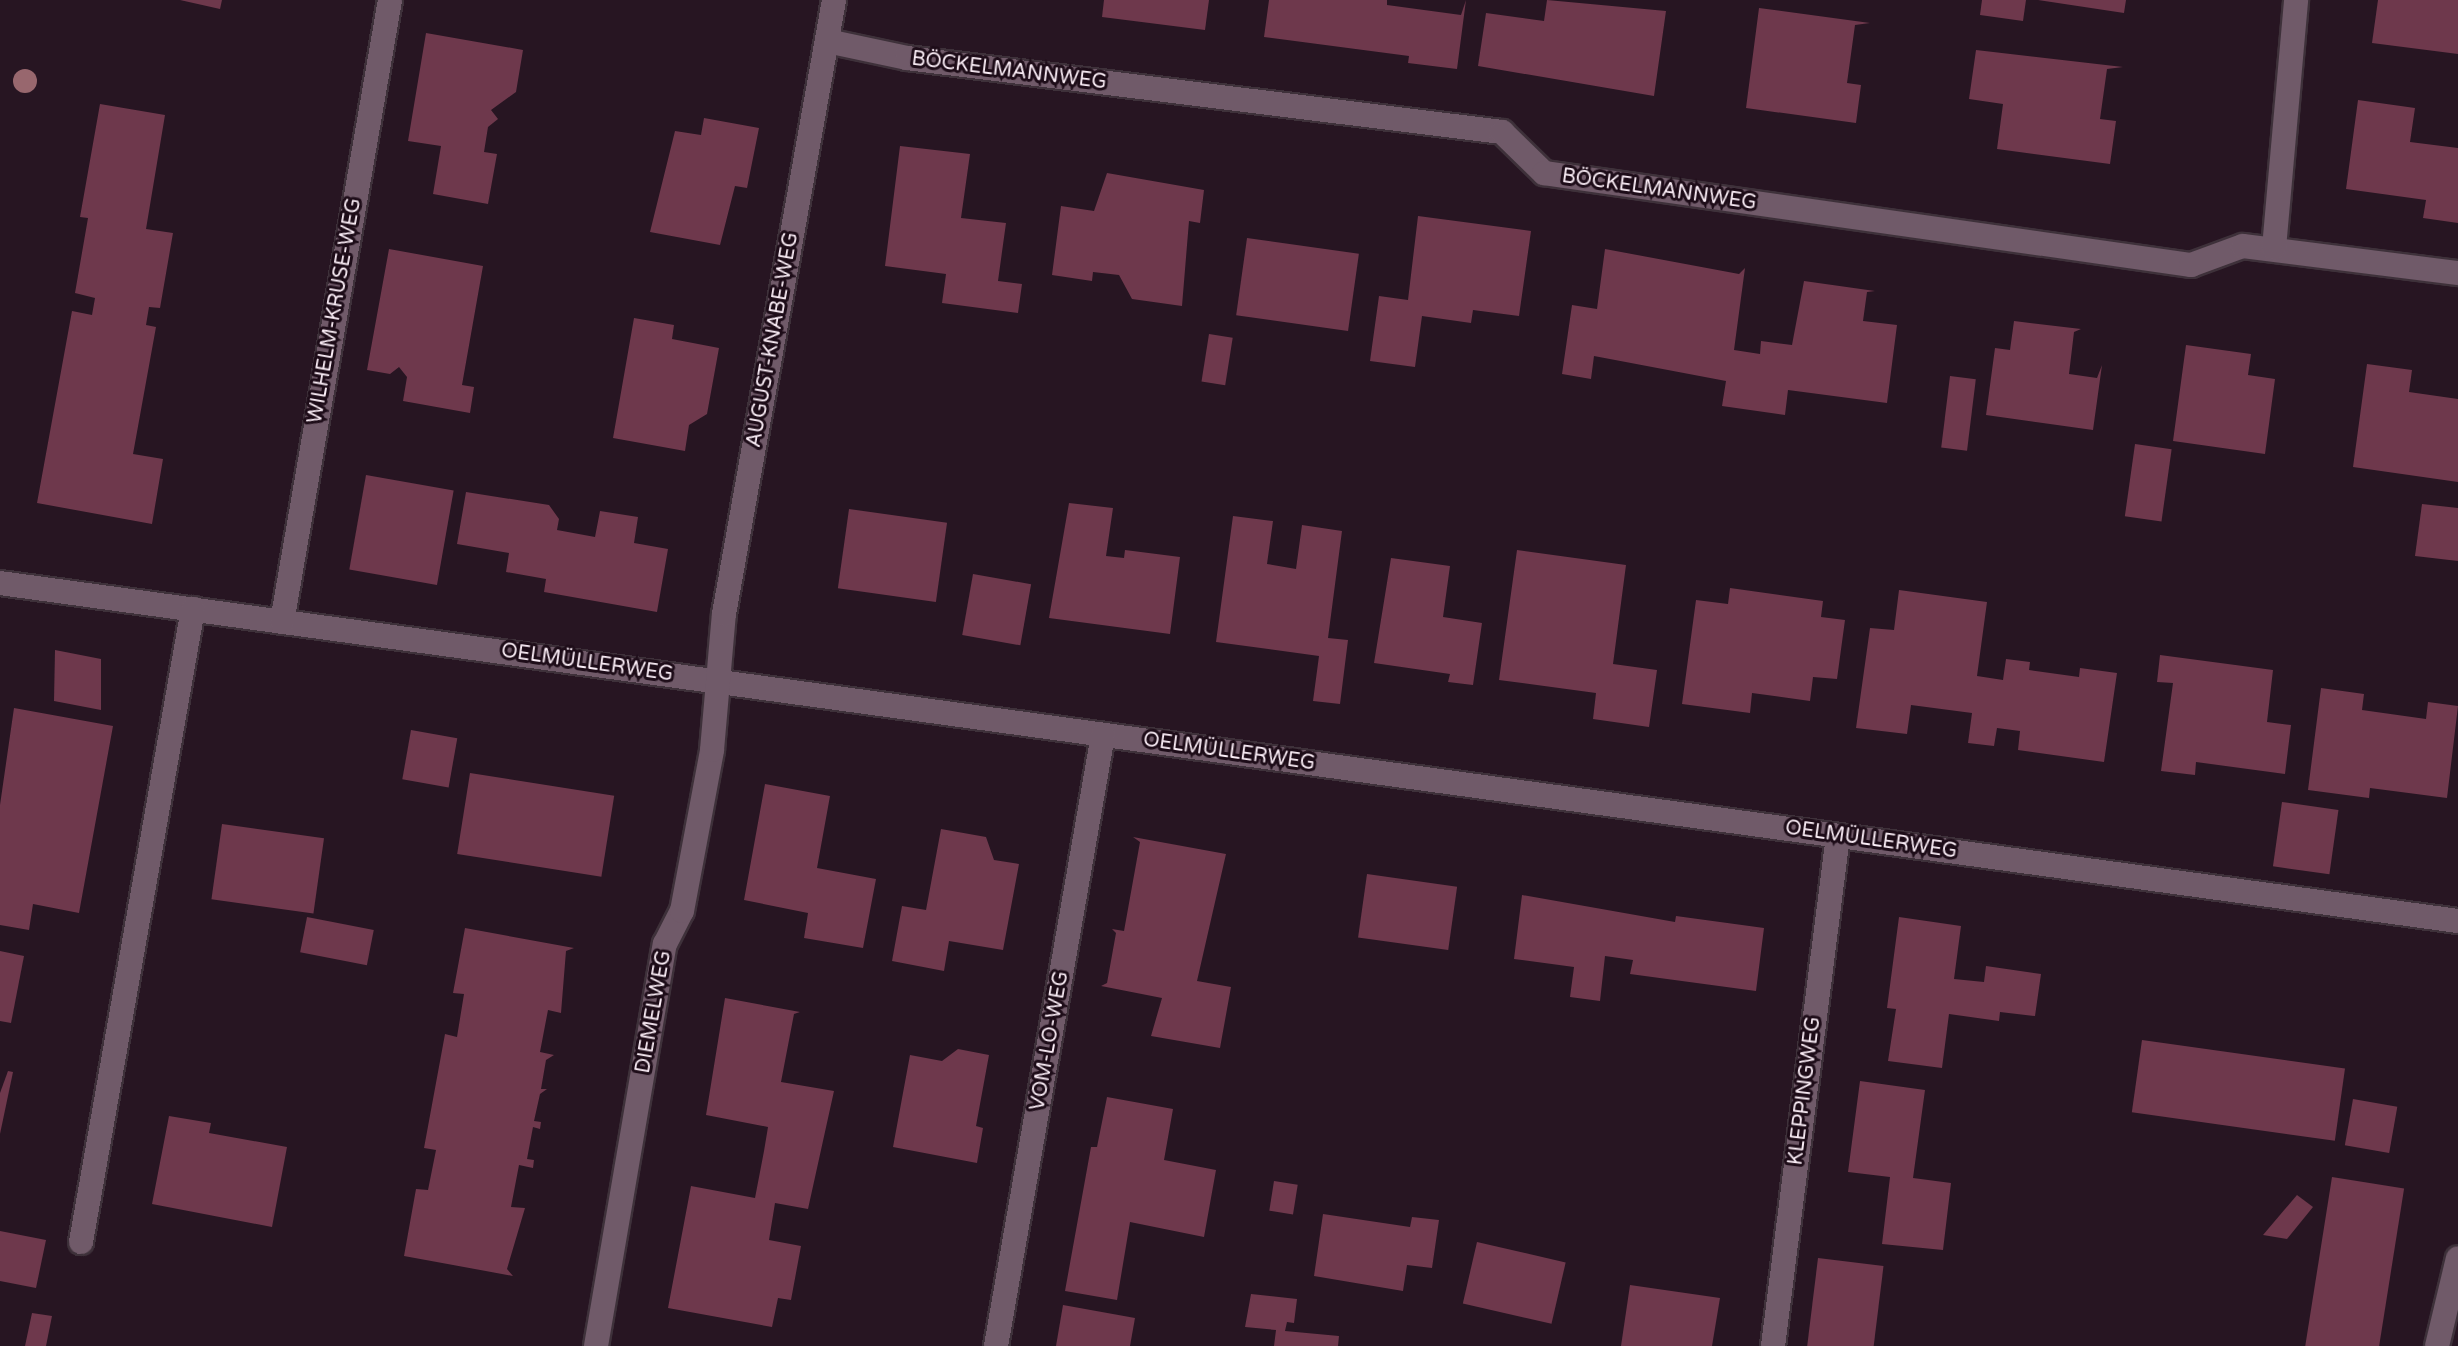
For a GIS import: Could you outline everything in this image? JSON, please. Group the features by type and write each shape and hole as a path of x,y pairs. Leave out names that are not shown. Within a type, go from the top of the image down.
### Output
{"street":[{"name":"WILHELM-KRUSE-WEG","path":"282,622 390,0"},
{"name":"AUGUST-KNABE-WEG","path":"717,681 724,614 834,0"},
{"path":"2274,248 2296,0"},
{"name":"BÖCKELMANNWEG","path":"827,41 907,58 1502,132 1544,173 2191,265 2243,246 2458,273"},
{"name":"OELMÜLLERWEG","path":"0,583 2458,921"},
{"path":"81,1242 193,609"},
{"name":"DIEMELWEG","path":"596,1346 665,944 682,911 712,750 717,681"},
{"name":"VOM-LO-WEG","path":"996,1346 1103,735"},
{"name":"KLEPPINGWEG","path":"1773,1346 1838,836"},
{"path":"2437,1346 2458,1258"}],"building":[{"path":"180,0 222,0 220,9"},
{"path":"1104,0 1209,0 1205,30 1102,17"},
{"path":"1269,0 1387,0 1387,5 1461,15 1466,0 1457,69 1408,63 1409,56 1264,37"},
{"path":"1547,0 1666,11 1654,96 1478,66 1486,13 1544,21"},
{"path":"1982,0 2026,0 2023,21 1980,15"},
{"path":"2038,0 2126,0 2124,13"},
{"path":"2378,0 2458,0 2458,54 2372,43"},
{"path":"1759,8 1870,23 1855,25 1847,83 1861,85 1856,123 1746,108"},
{"path":"426,33 523,50 516,92 491,110 498,119 488,127 484,152 497,154 488,204 433,194 441,146 408,141"},
{"path":"1976,50 2123,67 2107,69 2100,119 2116,121 2110,164 1997,149 2003,104 1969,99"},
{"path":"2358,100 2415,108 2410,142 2458,148 2458,223 2423,218 2426,200 2346,189"},
{"path":"100,104 165,115 146,229 173,233 160,308 149,307 146,325 156,327 133,454 163,459 152,524 37,503 72,311 92,315 95,298 75,293 88,218 80,217"},
{"path":"704,118 759,128 747,188 735,186 720,245 650,232 675,131 701,135"},
{"path":"900,146 970,154 961,218 1006,223 998,281 1022,284 1018,313 942,303 946,274 885,266"},
{"path":"1107,173 1204,190 1200,223 1189,221 1182,306 1132,299 1119,275 1093,272 1092,281 1052,275 1061,206 1094,211"},
{"path":"1418,216 1531,231 1519,316 1473,310 1471,323 1422,316 1415,367 1370,361 1379,296 1408,300"},
{"path":"1247,238 1359,254 1348,331 1236,315"},
{"path":"389,249 483,266 462,385 474,387 470,413 403,401 407,377 399,367 390,374 367,370"},
{"path":"1605,249 1739,274 1745,268 1734,350 1760,354 1761,341 1792,345 1804,281 1875,291 1867,292 1863,321 1897,325 1887,403 1788,390 1785,415 1722,406 1726,381 1594,356 1591,379 1562,374 1572,305 1597,309"},
{"path":"634,318 674,325 672,339 719,348 707,414 689,425 685,451 613,438"},
{"path":"2014,321 2081,329 2074,332 2069,374 2097,378 2102,365 2093,430 1986,415 1995,348 2010,350"},
{"path":"1209,334 1233,338 1225,385 1201,381"},
{"path":"2186,345 2251,354 2248,375 2275,379 2265,454 2173,441"},
{"path":"2367,364 2412,370 2409,392 2458,399 2458,482 2353,467"},
{"path":"1950,376 1976,379 1967,451 1941,447"},
{"path":"2135,444 2172,449 2161,521 2125,516"},
{"path":"366,475 454,490 437,585 349,570"},
{"path":"466,492 549,505 559,519 557,530 595,537 600,511 638,517 634,543 668,549 657,612 544,592 546,579 506,572 509,553 457,544"},
{"path":"1069,503 1113,508 1106,556 1124,558 1125,550 1180,557 1170,634 1049,618"},
{"path":"2422,504 2458,508 2458,561 2415,556"},
{"path":"849,509 947,523 936,602 838,588"},
{"path":"1233,516 1273,521 1267,564 1296,569 1302,525 1342,531 1328,638 1348,640 1340,704 1313,701 1319,656 1216,642"},
{"path":"1517,550 1626,565 1613,664 1657,670 1649,727 1593,719 1596,693 1499,680"},
{"path":"1391,558 1450,566 1443,617 1482,623 1473,685 1448,682 1450,674 1374,663"},
{"path":"973,574 1031,584 1020,645 962,635"},
{"path":"1730,588 1823,601 1821,617 1845,620 1837,679 1813,677 1810,701 1752,693 1750,713 1682,704 1696,600 1728,604"},
{"path":"1899,590 1987,602 1977,676 2003,680 2006,659 2030,662 2029,670 2079,677 2080,668 2117,673 2104,762 2018,750 2020,731 1997,728 1994,746 1968,743 1972,713 1911,705 1907,734 1856,728 1870,628 1894,630"},
{"path":"55,650 101,659 101,710 54,701"},
{"path":"2160,655 2273,670 2267,722 2291,725 2285,774 2196,762 2195,775 2161,771 2173,683 2157,682"},
{"path":"2321,688 2364,694 2362,710 2426,719 2428,702 2458,706 2447,798 2370,788 2369,798 2308,790"},
{"path":"14,708 113,726 79,913 33,904 29,930 0,925 0,805"},
{"path":"411,730 457,738 449,787 402,779"},
{"path":"470,773 614,796 601,877 457,854"},
{"path":"765,784 830,796 817,868 876,879 863,948 804,938 808,913 744,900"},
{"path":"2282,802 2338,810 2329,874 2273,866"},
{"path":"222,824 324,838 313,914 211,899"},
{"path":"941,829 986,837 994,860 1019,864 1003,950 949,941 944,971 892,961 902,906 926,910"},
{"path":"1133,837 1226,854 1197,981 1231,987 1220,1048 1151,1036 1162,998 1101,986 1107,983 1116,933 1112,929 1124,931 1140,842"},
{"path":"1367,874 1457,887 1448,950 1358,937"},
{"path":"1522,895 1675,922 1676,916 1764,928 1756,991 1630,974 1633,960 1605,956 1600,1001 1570,997 1574,967 1514,959"},
{"path":"307,917 374,930 367,965 300,952"},
{"path":"1899,917 1961,926 1954,979 1984,982 1986,966 2041,974 2035,1016 2000,1012 1999,1021 1949,1014 1942,1068 1888,1061 1896,1009 1887,1008"},
{"path":"465,928 574,948 566,951 561,1013 548,1010 540,1052 554,1055 546,1060 541,1089 547,1089 540,1094 534,1121 541,1122 540,1129 533,1127 527,1159 534,1160 533,1168 519,1165 511,1207 525,1208 507,1269 513,1276 404,1256 416,1189 428,1190 436,1150 424,1148 445,1034 457,1037 464,994 453,993"},
{"path":"0,951 24,956 11,1023 0,1021"},
{"path":"725,998 800,1012 794,1014 781,1082 834,1091 808,1209 775,1203 769,1240 801,1246 791,1300 778,1298 772,1327 668,1308 691,1186 755,1198 764,1151 768,1127 706,1115"},
{"path":"2142,1040 2345,1069 2335,1141 2132,1112"},
{"path":"958,1049 989,1055 976,1126 983,1128 977,1163 893,1147 910,1055 942,1061"},
{"path":"8,1071 13,1072 0,1134 0,1093"},
{"path":"1860,1081 1925,1090 1913,1178 1951,1183 1943,1250 1882,1244 1890,1177 1848,1172"},
{"path":"1107,1097 1173,1109 1164,1160 1216,1170 1204,1237 1130,1222 1117,1300 1065,1291 1091,1147 1097,1147"},
{"path":"2353,1099 2397,1107 2389,1153 2345,1145"},
{"path":"169,1116 211,1123 209,1133 287,1147 272,1227 152,1204"},
{"path":"2332,1177 2404,1188 2379,1346 2305,1346"},
{"path":"1274,1181 1298,1185 1293,1214 1269,1211"},
{"path":"2297,1195 2313,1207 2287,1239 2263,1235"},
{"path":"1323,1214 1410,1227 1412,1217 1439,1220 1432,1268 1407,1265 1403,1291 1314,1276"},
{"path":"0,1231 46,1240 36,1288 0,1281"},
{"path":"1477,1242 1566,1262 1551,1324 1463,1303"},
{"path":"1818,1258 1884,1266 1874,1346 1807,1346"},
{"path":"1630,1285 1720,1298 1712,1346 1621,1346"},
{"path":"1251,1294 1297,1299 1294,1323 1287,1322 1285,1331 1339,1336 1338,1346 1274,1346 1276,1330 1245,1327"},
{"path":"1063,1305 1135,1318 1130,1346 1056,1346"},
{"path":"32,1313 52,1316 46,1346 25,1346"}]}
